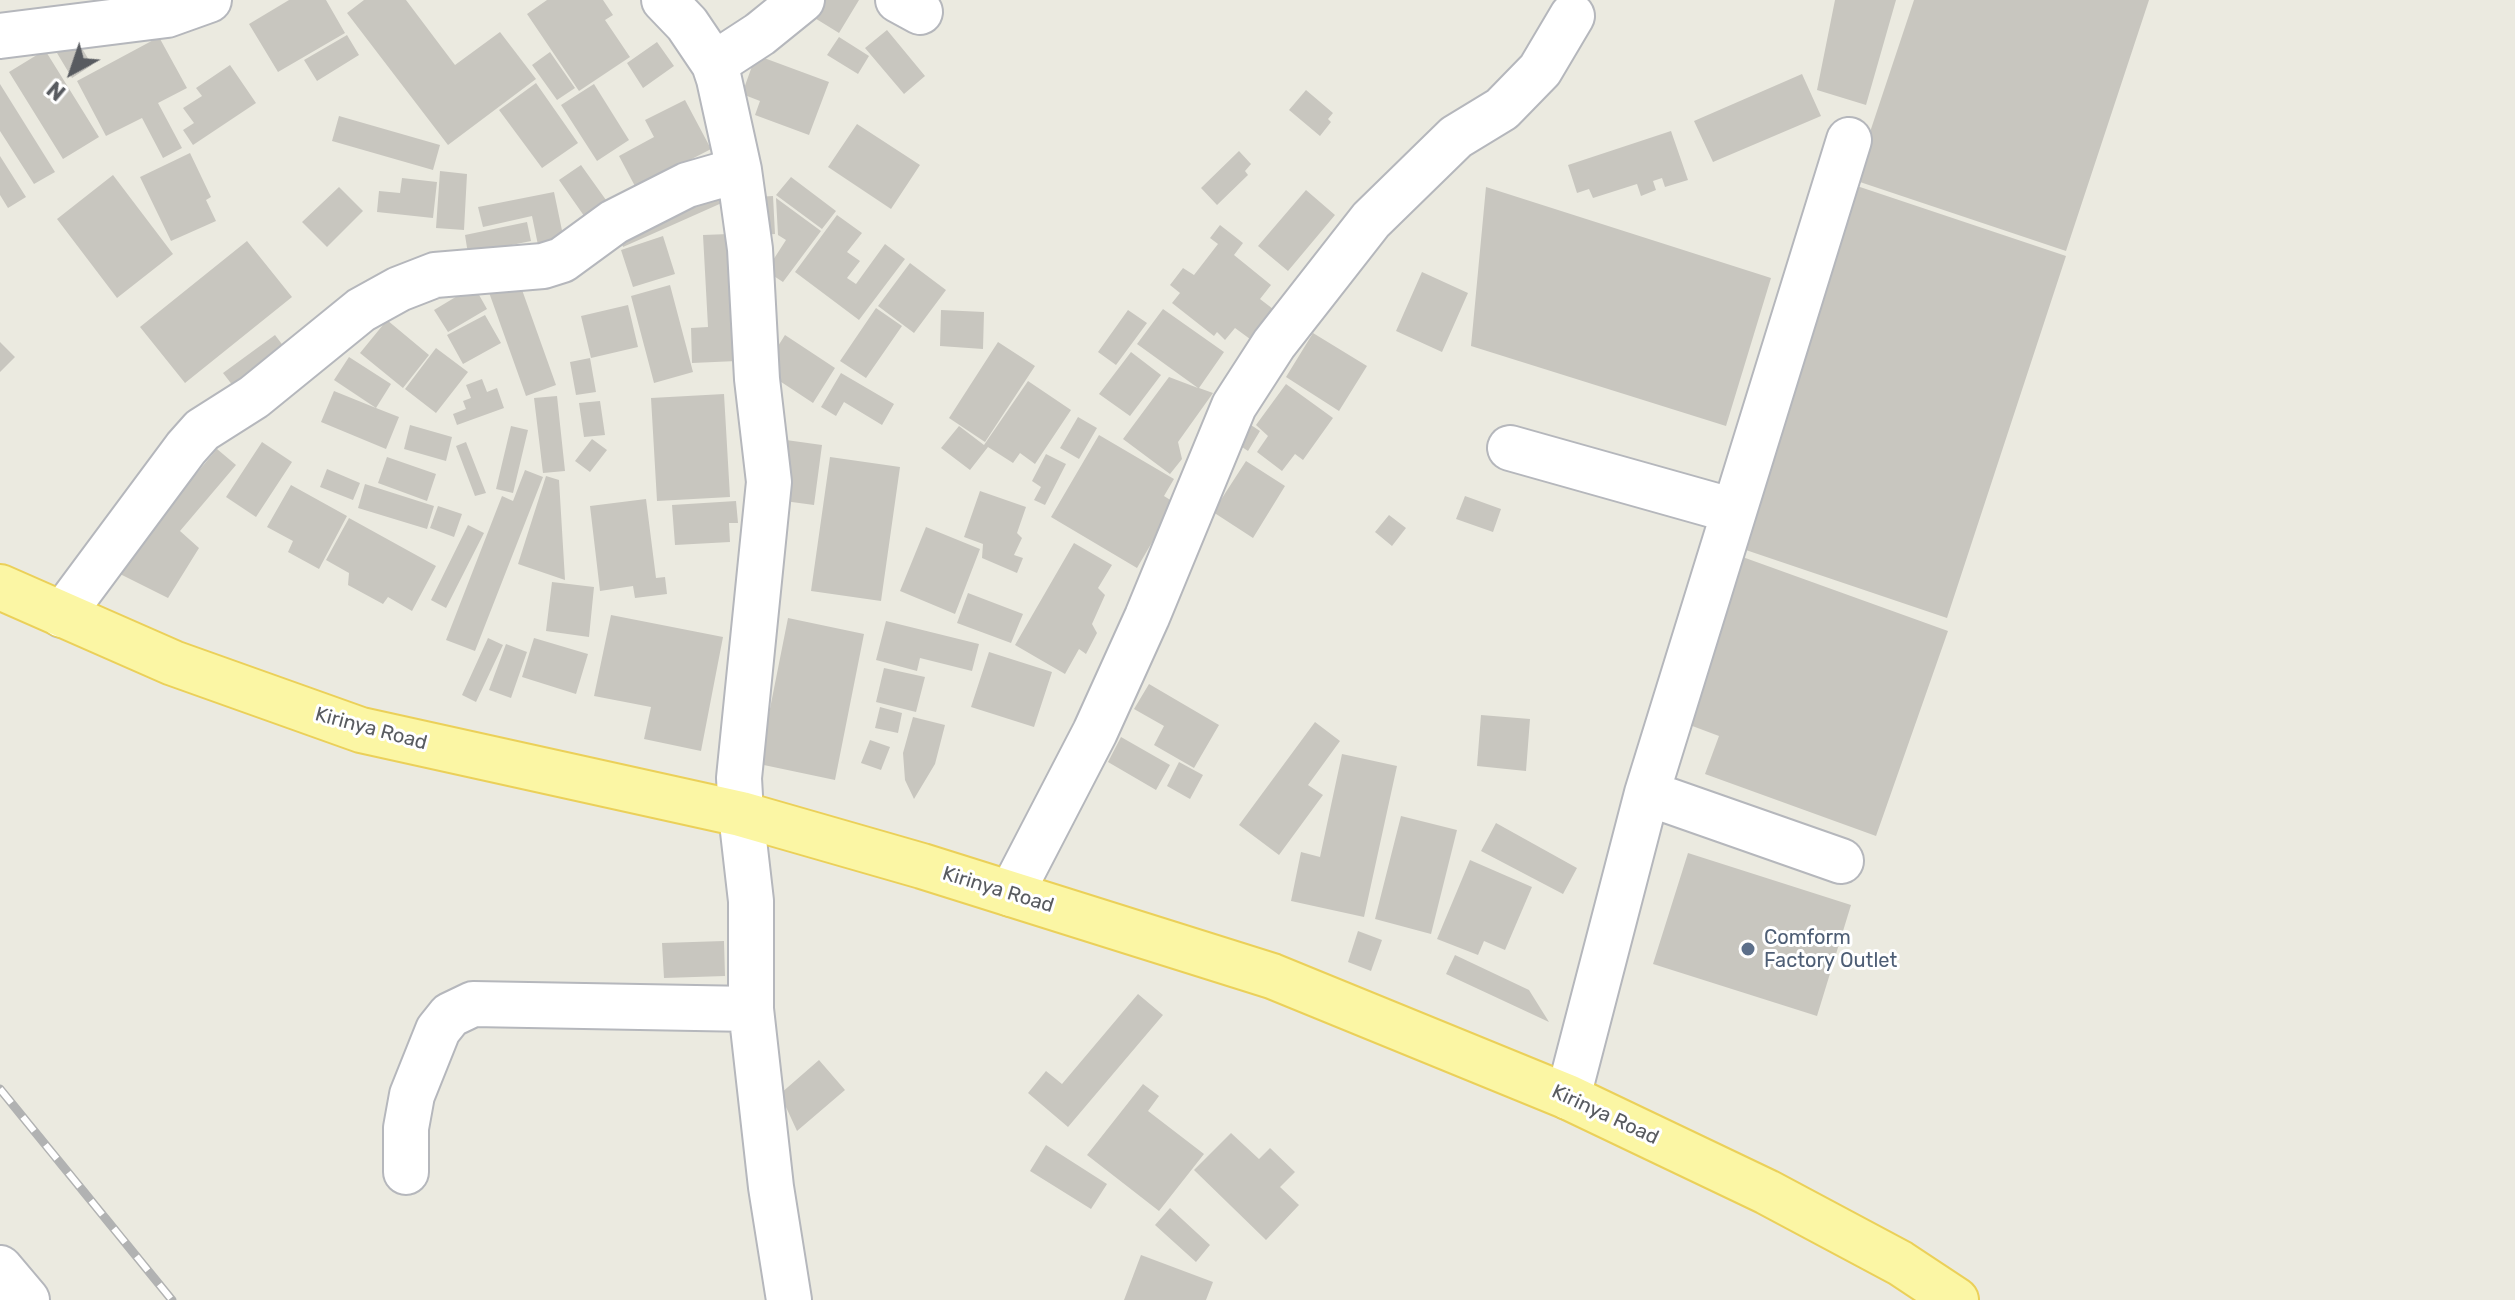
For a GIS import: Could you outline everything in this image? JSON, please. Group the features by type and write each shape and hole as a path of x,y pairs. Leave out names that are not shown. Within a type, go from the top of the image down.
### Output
{"main road":[{"name":"Kirinya Road","path":"0,587 173,663 361,730 741,814 1272,976 1568,1097 1767,1192 1900,1263 1956,1300"}],"street":[{"path":"0,36 167,15 209,0"},
{"path":"664,0 687,24 714,64 739,170 750,249 757,379 769,482 739,778 751,901 751,1009 771,1187 789,1300"},
{"path":"714,64 760,34 802,0"},
{"path":"1011,894 1095,732 1147,617 1234,406 1274,344 1371,220 1456,137 1502,109 1540,70 1572,16"},
{"path":"1568,1097 1647,793 1849,140"},
{"path":"62,615 202,430 254,397 361,310 399,289 435,275 543,266 562,260 614,222 663,197 687,185 739,170"},
{"path":"1510,448 1734,511"},
{"path":"1647,793 1841,861"},
{"path":"406,1172 406,1128 412,1095 438,1030 450,1015 473,1004 751,1009"},
{"path":"0,1268 27,1300"}],"building":[{"path":"289,0 326,0 345,33 278,72 249,24"},
{"path":"364,0 406,0 455,65 500,32 536,79 448,145 347,13"},
{"path":"547,0 603,0 613,15 605,20 630,57 579,91 527,14"},
{"path":"817,0 859,0 839,33 805,12"},
{"path":"1835,0 1896,0 1866,105 1817,90"},
{"path":"1914,0 2149,0 2066,251 1854,180"},
{"path":"887,30 925,76 904,94 865,48"},
{"path":"347,35 359,55 317,81 304,60"},
{"path":"159,37 187,88 158,103 182,148 163,158 142,118 106,136 77,81"},
{"path":"839,37 869,56 858,74 827,55"},
{"path":"77,40 92,65 72,78 57,53"},
{"path":"657,42 674,66 643,88 627,63"},
{"path":"45,50 99,137 63,159 9,72"},
{"path":"550,52 575,88 557,100 532,65"},
{"path":"756,55 829,82 809,135 755,115 760,101 742,94"},
{"path":"230,65 256,103 193,145 183,130 194,123 183,108 202,96 196,88"},
{"path":"1802,74 1821,116 1713,162 1694,121"},
{"path":"536,83 578,143 542,168 499,110"},
{"path":"0,84 55,172 34,184 0,131"},
{"path":"594,84 629,140 597,161 561,105"},
{"path":"1306,90 1333,113 1328,119 1331,122 1320,136 1289,110"},
{"path":"685,100 711,149 636,188 619,156 654,137 645,120"},
{"path":"339,116 440,145 433,170 332,141"},
{"path":"857,124 920,165 891,209 828,167"},
{"path":"1671,131 1688,180 1665,187 1662,178 1653,181 1656,190 1641,196 1637,184 1593,198 1589,189 1577,193 1568,165"},
{"path":"1239,151 1251,164 1245,171 1248,175 1217,205 1201,188"},
{"path":"190,153 211,197 206,200 216,221 171,241 140,177"},
{"path":"0,156 26,197 8,208 0,195"},
{"path":"581,165 611,207 589,223 559,180"},
{"path":"440,171 467,174 464,230 436,228"},
{"path":"113,175 173,254 117,298 57,219"},
{"path":"791,177 836,211 822,229 776,195"},
{"path":"402,178 437,182 433,218 377,212 379,191 400,193"},
{"path":"718,184 733,198 623,247 617,227"},
{"path":"1854,185 2066,256 1947,618 1734,546"},
{"path":"339,187 363,211 327,247 302,222"},
{"path":"1486,187 1771,278 1726,426 1471,346"},
{"path":"1306,190 1335,215 1288,271 1258,246"},
{"path":"554,192 564,240 538,245 532,216 483,227 478,207"},
{"path":"773,196 775,234 759,235 756,197"},
{"path":"776,198 821,231 783,282 766,271 786,240 778,235"},
{"path":"837,215 862,233 847,252 860,261 847,278 856,284 885,244 905,259 859,320 795,272"},
{"path":"527,222 531,241 468,254 465,235"},
{"path":"1220,225 1243,243 1234,255 1271,285 1260,299 1273,309 1250,339 1235,328 1225,340 1217,332 1214,336 1172,303 1180,293 1170,285 1183,268 1194,275 1218,244 1210,238"},
{"path":"729,234 737,361 692,363 691,328 708,327 703,235"},
{"path":"663,236 675,274 633,287 621,250"},
{"path":"247,241 292,297 185,383 140,327"},
{"path":"910,263 946,290 914,333 878,306"},
{"path":"1422,272 1468,293 1442,352 1396,331"},
{"path":"516,273 556,385 526,396 486,284"},
{"path":"670,285 693,372 654,383 631,296"},
{"path":"474,286 487,309 448,332 434,310"},
{"path":"628,305 638,347 591,358 581,316"},
{"path":"876,308 902,326 866,378 840,361"},
{"path":"1163,309 1224,352 1199,388 1213,393 1178,442 1182,459 1170,474 1123,439 1169,377 1198,388 1137,344"},
{"path":"941,310 984,312 983,349 940,346"},
{"path":"1128,310 1147,323 1116,365 1098,352"},
{"path":"485,315 501,343 463,364 447,335"},
{"path":"387,320 429,355 403,388 360,353"},
{"path":"1313,333 1367,366 1339,411 1286,377"},
{"path":"275,335 291,356 240,395 223,373"},
{"path":"785,335 835,368 813,403 763,370"},
{"path":"0,342 15,357 0,372"},
{"path":"998,342 1035,366 985,442 949,418"},
{"path":"436,348 468,372 436,413 405,389"},
{"path":"1131,352 1161,375 1130,416 1099,394"},
{"path":"349,357 391,384 376,408 334,380"},
{"path":"590,358 596,392 576,395 570,362"},
{"path":"841,373 894,404 882,425 844,402 836,416 821,407"},
{"path":"482,379 487,392 497,388 504,408 457,425 453,414 466,409 463,401 471,398 466,385"},
{"path":"1028,381 1071,410 1035,464 1020,453 1013,463 988,447 970,470 941,448 959,426 984,445"},
{"path":"1286,384 1333,418 1303,460 1295,454 1282,471 1257,452 1268,436 1256,425"},
{"path":"334,391 399,417 386,449 321,422"},
{"path":"724,394 730,497 657,501 651,398"},
{"path":"557,396 565,471 543,473 534,398"},
{"path":"600,401 605,435 584,437 579,403"},
{"path":"1078,417 1097,428 1079,459 1060,448"},
{"path":"1245,421 1260,431 1248,451 1233,441"},
{"path":"410,425 452,437 446,461 404,449"},
{"path":"511,426 528,430 513,493 496,489"},
{"path":"1099,435 1174,479 1164,496 1175,503 1137,568 1051,517"},
{"path":"592,439 607,450 590,472 575,461"},
{"path":"786,440 822,445 814,505 777,500"},
{"path":"262,442 292,462 256,517 226,497"},
{"path":"466,442 486,493 475,496 456,446"},
{"path":"217,449 236,465 180,531 199,548 168,598 114,571"},
{"path":"1046,454 1066,464 1045,505 1034,500 1041,487 1032,481"},
{"path":"387,457 436,474 427,501 378,483"},
{"path":"830,457 900,467 881,601 811,591"},
{"path":"1246,461 1285,486 1253,538 1213,512"},
{"path":"327,469 360,483 353,500 320,487"},
{"path":"525,470 543,477 475,651 446,640 502,496 513,501"},
{"path":"546,476 559,480 565,580 518,564"},
{"path":"365,484 434,506 427,529 358,508"},
{"path":"291,485 347,516 319,569 288,552 293,541 267,527"},
{"path":"980,491 1026,507 1017,533 1022,538 1014,555 1023,558 1017,573 982,558 983,544 964,537"},
{"path":"1465,496 1501,509 1493,532 1456,519"},
{"path":"646,499 656,578 665,577 667,594 635,598 633,586 600,591 590,506"},
{"path":"736,501 738,523 729,523 730,542 675,545 672,505"},
{"path":"438,506 462,514 454,537 430,528"},
{"path":"1389,515 1406,528 1392,546 1375,532"},
{"path":"349,518 436,566 412,611 388,597 383,604 348,585 349,573 326,560"},
{"path":"468,525 484,533 446,608 431,600"},
{"path":"926,527 980,549 955,614 900,591"},
{"path":"1074,543 1112,565 1098,588 1105,595 1092,624 1097,633 1086,654 1079,649 1065,674 1015,645"},
{"path":"1737,555 1948,631 1876,836 1705,774 1719,736 1679,721"},
{"path":"552,582 594,587 589,637 546,631"},
{"path":"968,593 1023,614 1011,643 957,623"},
{"path":"611,615 723,637 701,751 644,739 651,707 594,696"},
{"path":"788,618 864,634 835,780 759,764"},
{"path":"886,621 979,644 972,671 920,658 917,671 876,660"},
{"path":"488,638 503,645 476,702 462,695"},
{"path":"534,638 588,654 576,694 522,677"},
{"path":"506,644 527,652 511,698 489,690"},
{"path":"989,652 1052,672 1034,727 971,707"},
{"path":"884,668 925,677 916,712 876,702"},
{"path":"1149,684 1219,725 1194,768 1154,745 1164,726 1134,709"},
{"path":"880,707 902,713 898,733 875,728"},
{"path":"1481,715 1530,719 1526,771 1477,766"},
{"path":"913,717 945,725 935,764 914,799 905,780 903,753"},
{"path":"1315,722 1340,741 1308,785 1323,795 1279,855 1239,825"},
{"path":"1121,737 1170,765 1156,790 1108,762"},
{"path":"870,740 890,747 881,770 861,763"},
{"path":"1342,754 1397,766 1364,917 1291,901 1301,852 1320,857"},
{"path":"1179,762 1203,775 1190,799 1167,786"},
{"path":"1401,816 1457,830 1431,934 1375,919"},
{"path":"1496,823 1577,868 1563,894 1481,851"},
{"path":"1688,853 1851,905 1817,1016 1653,964"},
{"path":"1470,860 1532,887 1505,950 1484,941 1478,955 1437,939"},
{"path":"1358,931 1382,940 1371,971 1348,962"},
{"path":"724,941 725,976 664,978 662,943"},
{"path":"1455,955 1529,990 1549,1022 1446,974"},
{"path":"1138,994 1163,1015 1068,1127 1028,1093 1046,1071 1062,1084"},
{"path":"819,1060 845,1090 797,1131 780,1094"},
{"path":"1143,1084 1159,1096 1148,1111 1204,1154 1159,1211 1087,1155"},
{"path":"1231,1133 1259,1159 1270,1148 1295,1172 1280,1187 1299,1205 1266,1240 1194,1170"},
{"path":"1046,1145 1107,1184 1091,1209 1030,1171"},
{"path":"1170,1208 1210,1245 1196,1262 1155,1225"},
{"path":"1141,1255 1213,1282 1206,1300 1124,1300"}],"railway":[{"path":"0,1089 172,1300"}],"place":[{"name":"Comform Factory Outlet","path":"1748,949"}]}
